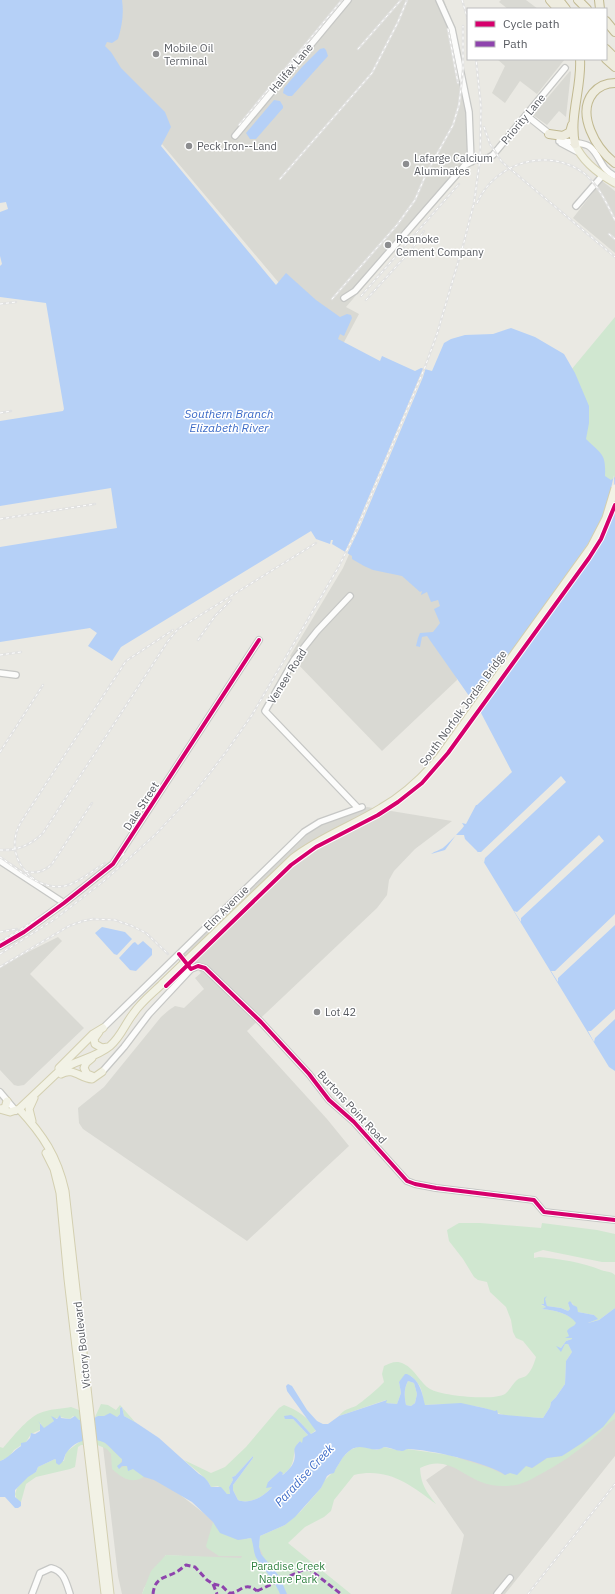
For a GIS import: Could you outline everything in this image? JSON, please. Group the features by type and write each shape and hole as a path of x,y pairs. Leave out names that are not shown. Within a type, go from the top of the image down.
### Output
{"highway":[{"path":"550,0 556,8"},
{"path":"558,0 565,8"},
{"path":"578,0 586,8"},
{"path":"607,22 615,32"},
{"path":"607,29 615,36"},
{"path":"607,50 615,58"},
{"path":"575,144 574,127 580,60"},
{"path":"607,60 615,67"},
{"path":"615,83 605,84 595,91 590,98 587,109 590,126 594,137 602,150 615,163"},
{"path":"550,134 561,136 570,132 575,100 578,91"}],"main road":[{"path":"575,144 578,152 584,160 603,175 614,181"},
{"name":"South Norfolk Jordan Bridge","path":"110,1046 120,1035 134,1012 293,858 312,844 381,808 408,790 429,770 591,547 606,518 615,488"},
{"path":"103,1028 96,1035 95,1042 100,1048 110,1046"},
{"path":"35,1127 29,1111 31,1102 46,1083 95,1032 103,1028"},
{"path":"102,1072 92,1076 88,1075 85,1071 86,1063 110,1046"},
{"path":"57,1073 75,1063 96,1056"},
{"path":"75,1063 82,1075"},
{"path":"57,1073 67,1071 76,1072 88,1079 92,1079 102,1072"},
{"path":"0,1109 7,1111 17,1110 38,1092"},
{"path":"0,1109 5,1108 4,1096"},
{"name":"Victory Boulevard","path":"17,1110 35,1127 47,1144 57,1172 68,1279 87,1411 104,1594"},
{"name":"Victory Boulevard","path":"17,1110 39,1138 57,1172"},
{"name":"Victory Boulevard","path":"91,1450 110,1594"}],"street":[{"name":"Halifax Lane","path":"235,136 348,0"},
{"path":"439,0 452,29 467,102 471,130 471,162"},
{"name":"Priority Lane","path":"344,298 355,291 465,165 493,155 565,68"},
{"path":"526,115 563,145 578,152"},
{"path":"559,141 575,144 586,144 590,147 614,181"},
{"path":"576,206 603,175"},
{"name":"Veneer Road","path":"350,596 317,631 294,660 265,711 360,808"},
{"name":"Dale Street","path":"0,946 24,932 64,904 116,862 259,640"},
{"path":"0,673 16,675"},
{"name":"Elm Avenue","path":"103,1028 304,832 320,822 360,808"},
{"path":"0,861 64,904"},
{"path":"102,1072 124,1047 149,1014 191,969 178,954"},
{"name":"Burtons Point Road","path":"191,969 198,966 205,968 238,999 286,1049 324,1094 354,1122 407,1181 436,1188 534,1200 544,1212 615,1220"},
{"path":"4,1096 17,1110"},
{"path":"32,1594 40,1573 51,1568 57,1570 63,1576 70,1594"},
{"path":"497,1594 510,1578"}],"shaded area":[{"path":"34,0 444,0 453,23 449,28 467,117 468,158 447,182 450,186 346,307 359,314 343,344 311,321 135,112"},
{"path":"501,0 526,0 537,8 507,8 499,2"},
{"path":"498,60 564,60 537,94 520,81 505,103 492,93 505,66"},
{"path":"570,71 566,117 559,111 547,125 533,115"},
{"path":"602,181 615,191 615,253 573,218"},
{"path":"351,550 425,571 448,621 457,680 382,751 290,656 343,568"},
{"path":"367,807 452,821 415,849 394,871 389,880 387,895 377,908 247,1031 327,1119 349,1146 247,1241 83,1129 79,1123 78,1108 104,1087 161,1017 175,1006 184,1008 204,989 195,978 201,973 184,955 186,951 305,835 325,822"},
{"path":"58,937 62,941 30,974 84,1028 24,1085 14,1085 0,1070 0,966"},
{"path":"615,1412 615,1456 505,1594 451,1594 464,1535 426,1480 459,1457 562,1456"},
{"path":"102,1438 115,1444 210,1518 275,1554 237,1559 166,1555 144,1588 142,1594 122,1594 118,1576"}],"green space":[{"path":"615,317 615,479 609,481 604,477 585,440 571,370"},
{"path":"459,1223 480,1223 541,1228 542,1223 597,1230 615,1234 615,1262 602,1262 543,1250 534,1253 534,1258 539,1257 571,1261 610,1272 615,1275 615,1308 599,1320 588,1323 597,1319 594,1315 578,1312 572,1303 568,1303 570,1309 568,1311 561,1308 547,1306 544,1298 544,1304 541,1305 547,1307 542,1309 566,1314 577,1323 572,1328 568,1338 572,1339 566,1341 561,1348 558,1347 562,1349 565,1344 568,1344 572,1352 566,1361 565,1384 551,1402 550,1407 543,1418 506,1416 475,1406 445,1404 424,1405 421,1389 411,1376 399,1382 401,1393 397,1404 385,1403 386,1400 339,1416 345,1411 359,1404 381,1385 384,1382 382,1374 384,1366 394,1362 408,1366 426,1386 436,1392 468,1397 490,1397 505,1394 516,1381 526,1376 531,1370 536,1357 523,1341 516,1338 506,1307 490,1292 487,1282 478,1280 474,1277 463,1259 449,1241 447,1230"},
{"path":"408,1381 414,1383 417,1394 415,1403 411,1406 406,1405 405,1398 405,1389"},
{"path":"101,1404 108,1405 116,1410 120,1405 122,1407 120,1408 120,1414 117,1417 111,1415 95,1417"},
{"path":"284,1405 303,1415 316,1430 311,1434 297,1419 287,1418 293,1419 308,1435 302,1444 300,1441 297,1445 293,1462 287,1471 282,1475 280,1471 268,1482 270,1487 272,1487 265,1494 256,1499 247,1501 238,1500 233,1490 233,1485 253,1456 235,1476 232,1477 233,1480 229,1487 230,1494 227,1494 218,1486 211,1487 203,1476 184,1460 211,1473 225,1467 246,1447 279,1408"},
{"path":"71,1407 79,1410 83,1420 79,1420 73,1416 70,1419 60,1417 54,1419 54,1421 44,1429 40,1423 40,1430 31,1434 26,1442 14,1450 9,1457 0,1461 0,1447 3,1448 30,1419 44,1412"},
{"path":"122,1407 135,1422 124,1416"},
{"name":"Paradise Creek Nature Park","path":"615,1412 615,1419 583,1447 553,1467 520,1484 511,1486 490,1485 445,1464 429,1464 420,1468 421,1474 425,1488 436,1504 417,1490 388,1475 366,1473 354,1475 334,1500 331,1511 324,1517 305,1527 288,1543 351,1594 142,1594 151,1571 166,1555 241,1558 242,1556 219,1556 207,1548 206,1546 213,1522 217,1529 238,1540 251,1538 254,1545 255,1555 263,1555 259,1547 260,1536 285,1525 301,1511 321,1488 324,1481 335,1470 343,1457 350,1450 360,1446 377,1450 384,1447 401,1451 407,1449 449,1455 490,1468 505,1475 526,1466 532,1468 547,1458 562,1456 603,1427"},
{"path":"95,1439 103,1441 122,1459 119,1469 125,1466 132,1468 145,1476 136,1480 123,1478 112,1469 111,1454 107,1449 95,1444"},
{"path":"84,1440 85,1445 78,1447 75,1467 36,1477 26,1484 21,1502 17,1500 15,1494 17,1488 28,1476 36,1472 38,1467 55,1459 64,1461 66,1452"}],"water":[{"name":"Southern Branch Elizabeth River","path":"0,0 122,0 122,20 118,39 112,43 107,42 105,46 111,52 121,68 165,112 171,127 161,146 276,285 286,273 316,300 340,317 347,314 351,315 352,318 344,336 340,334 338,339 380,361 382,356 415,371 421,368 432,371 444,343 451,339 465,335 493,334 511,328 535,337 564,354 575,373 589,406 589,423 586,439 604,458 605,476 611,480 615,477 615,1071 609,1067 477,851 465,839 464,835 456,835 464,826 462,823 466,824 476,805 512,772 481,713 427,636 422,637 420,647 416,646 420,633 433,632 440,623 434,609 440,606 438,600 431,602 427,592 421,595 422,591 420,592 402,576 373,570 364,566 352,559 352,556 332,544 333,540 331,540 330,544 316,539 311,531 121,647 112,661 88,646 97,633 90,628 0,642 0,547 117,528 111,488 0,506 0,421 63,411 64,409 46,303 0,297 0,266 2,264 0,256 0,212 8,209 6,202 0,203"},
{"path":"324,48 328,56 292,96 288,96 283,93 284,88 302,67 320,49"},
{"path":"274,100 280,101 283,108 256,139 250,139 246,133"},
{"path":"456,836 445,850 431,854 443,848"},
{"path":"102,927 125,932 132,939 117,955 114,954 95,933"},
{"path":"143,941 152,949 152,955 136,971 130,970 119,958 133,943 135,942 138,945"},
{"name":"Paradise Creek","path":"547,1296 545,1299 547,1306 561,1308 568,1311 570,1309 568,1303 570,1301 577,1307 578,1312 594,1315 598,1319 588,1323 599,1320 615,1308 615,1412 603,1427 562,1456 547,1458 532,1468 526,1466 517,1475 510,1473 505,1475 486,1466 429,1451 408,1449 400,1451 384,1447 379,1449 358,1447 352,1449 346,1453 334,1473 327,1476 321,1488 295,1517 285,1525 260,1536 259,1547 261,1554 279,1576 287,1594 280,1594 273,1580 257,1559 251,1538 238,1540 220,1533 213,1522 192,1502 154,1480 144,1477 133,1469 128,1471 127,1466 122,1466 119,1469 117,1466 122,1462 122,1459 103,1442 88,1440 79,1442 70,1448 63,1462 59,1465 56,1463 55,1459 38,1467 36,1472 28,1477 15,1490 15,1497 21,1502 21,1506 18,1508 15,1508 5,1497 0,1497 0,1461 21,1446 21,1443 26,1442 30,1438 31,1433 35,1434 40,1431 40,1424 38,1421 44,1428 54,1421 51,1416 57,1419 60,1415 61,1418 70,1419 75,1416 79,1420 92,1419 110,1413 117,1417 120,1414 120,1408 122,1407 124,1416 159,1438 205,1478 211,1487 221,1487 227,1494 230,1494 229,1487 233,1480 232,1477 235,1476 253,1456 233,1485 233,1490 238,1500 242,1501 256,1499 265,1494 272,1487 266,1488 268,1482 280,1471 283,1473 282,1475 290,1468 295,1458 295,1447 300,1441 302,1443 303,1438 308,1435 293,1419 285,1419 284,1416 291,1415 297,1419 311,1434 316,1431 287,1391 286,1386 288,1384 292,1386 307,1410 317,1421 323,1424 328,1424 339,1416 387,1400 386,1403 397,1404 401,1393 399,1382 405,1374 418,1383 425,1405 461,1403 495,1411 497,1410 498,1414 543,1418 550,1407 551,1402 565,1384 566,1361 572,1352 568,1344 565,1344 561,1352 556,1346 561,1348 566,1341 572,1339 565,1338 569,1336 567,1331 576,1323 565,1314 542,1309 546,1307 541,1304 544,1304 544,1298","holes":["408,1381 414,1383 417,1394 415,1403 411,1406 406,1405 406,1386"]}],"pier":[{"path":"424,367 426,367 423,377 360,527 347,554 345,553"},
{"path":"614,475 615,509 600,543 478,713 473,706 592,538 607,506"},
{"path":"561,776 566,782 485,858 484,863 477,852 481,852"},
{"path":"599,835 604,841 521,918 521,922 514,911 517,912"},
{"path":"615,914 615,925 558,978 558,982 551,971 555,971"},
{"path":"615,1009 615,1019 595,1038 594,1042 588,1031 591,1031"}],"railway":[{"path":"239,125 342,0"},
{"path":"358,49 401,0"},
{"path":"280,179 372,73 398,22 407,0"},
{"path":"462,0 467,17"},
{"path":"332,299 397,225 415,200 426,174 453,125 459,105 463,70 463,26"},
{"path":"448,29 458,83"},
{"path":"0,954 55,919 105,880 156,834 196,791 252,715 338,568 354,536 425,367 437,334 464,242 474,203 480,159 481,107 476,60"},
{"path":"484,127 490,144 502,162 615,257"},
{"path":"477,203 485,189 496,177 510,168 524,163 540,160 555,161 571,166 585,174 602,196 615,220"},
{"path":"361,296 459,184"},
{"path":"366,300 412,249 424,231"},
{"path":"609,234 615,239"},
{"path":"0,304 16,302"},
{"path":"0,413 11,411"},
{"path":"0,519 95,504"},
{"path":"0,850 23,846 33,841 43,833 168,641 178,629 316,543"},
{"path":"198,640 215,616 231,600"},
{"path":"34,879 22,867 16,853 15,838 21,822 126,661 173,630"},
{"path":"0,655 21,652"},
{"path":"0,752 43,685"},
{"path":"25,871 39,872 52,864 92,803"},
{"path":"0,942 47,913 124,854"},
{"path":"0,857 34,880 43,884 62,887 84,877 105,863"},
{"path":"0,967 69,926 93,919 115,920 132,926 146,933 168,954"},
{"path":"0,932 17,929"},
{"path":"528,1594 615,1484"}],"marked path":[{"path":"153,1594 154,1588 158,1581 173,1574 186,1565 195,1567 207,1580 213,1584 222,1586 229,1593 236,1592 245,1587 253,1588 257,1591"},
{"path":"257,1591 305,1569 309,1569 341,1594"},
{"path":"213,1584 217,1594"}],"cycle path":[{"path":"166,986 291,865 316,847 378,815 398,802 422,783 448,753 589,558 601,539 615,505"},
{"path":"0,946 24,932 64,903 113,864 259,640"},
{"path":"179,954 191,969 198,966 205,968 261,1022 309,1074 329,1100 354,1122 407,1181 436,1188 534,1200 544,1212 615,1220"}],"place":[{"name":"Mobile Oil Terminal","path":"156,54"},
{"name":"Peck Iron--Land","path":"189,146"},
{"name":"Lafarge Calcium Aluminates","path":"406,164"},
{"name":"Roanoke Cement Company","path":"388,245"},
{"name":"Lot 42","path":"317,1012"}]}
